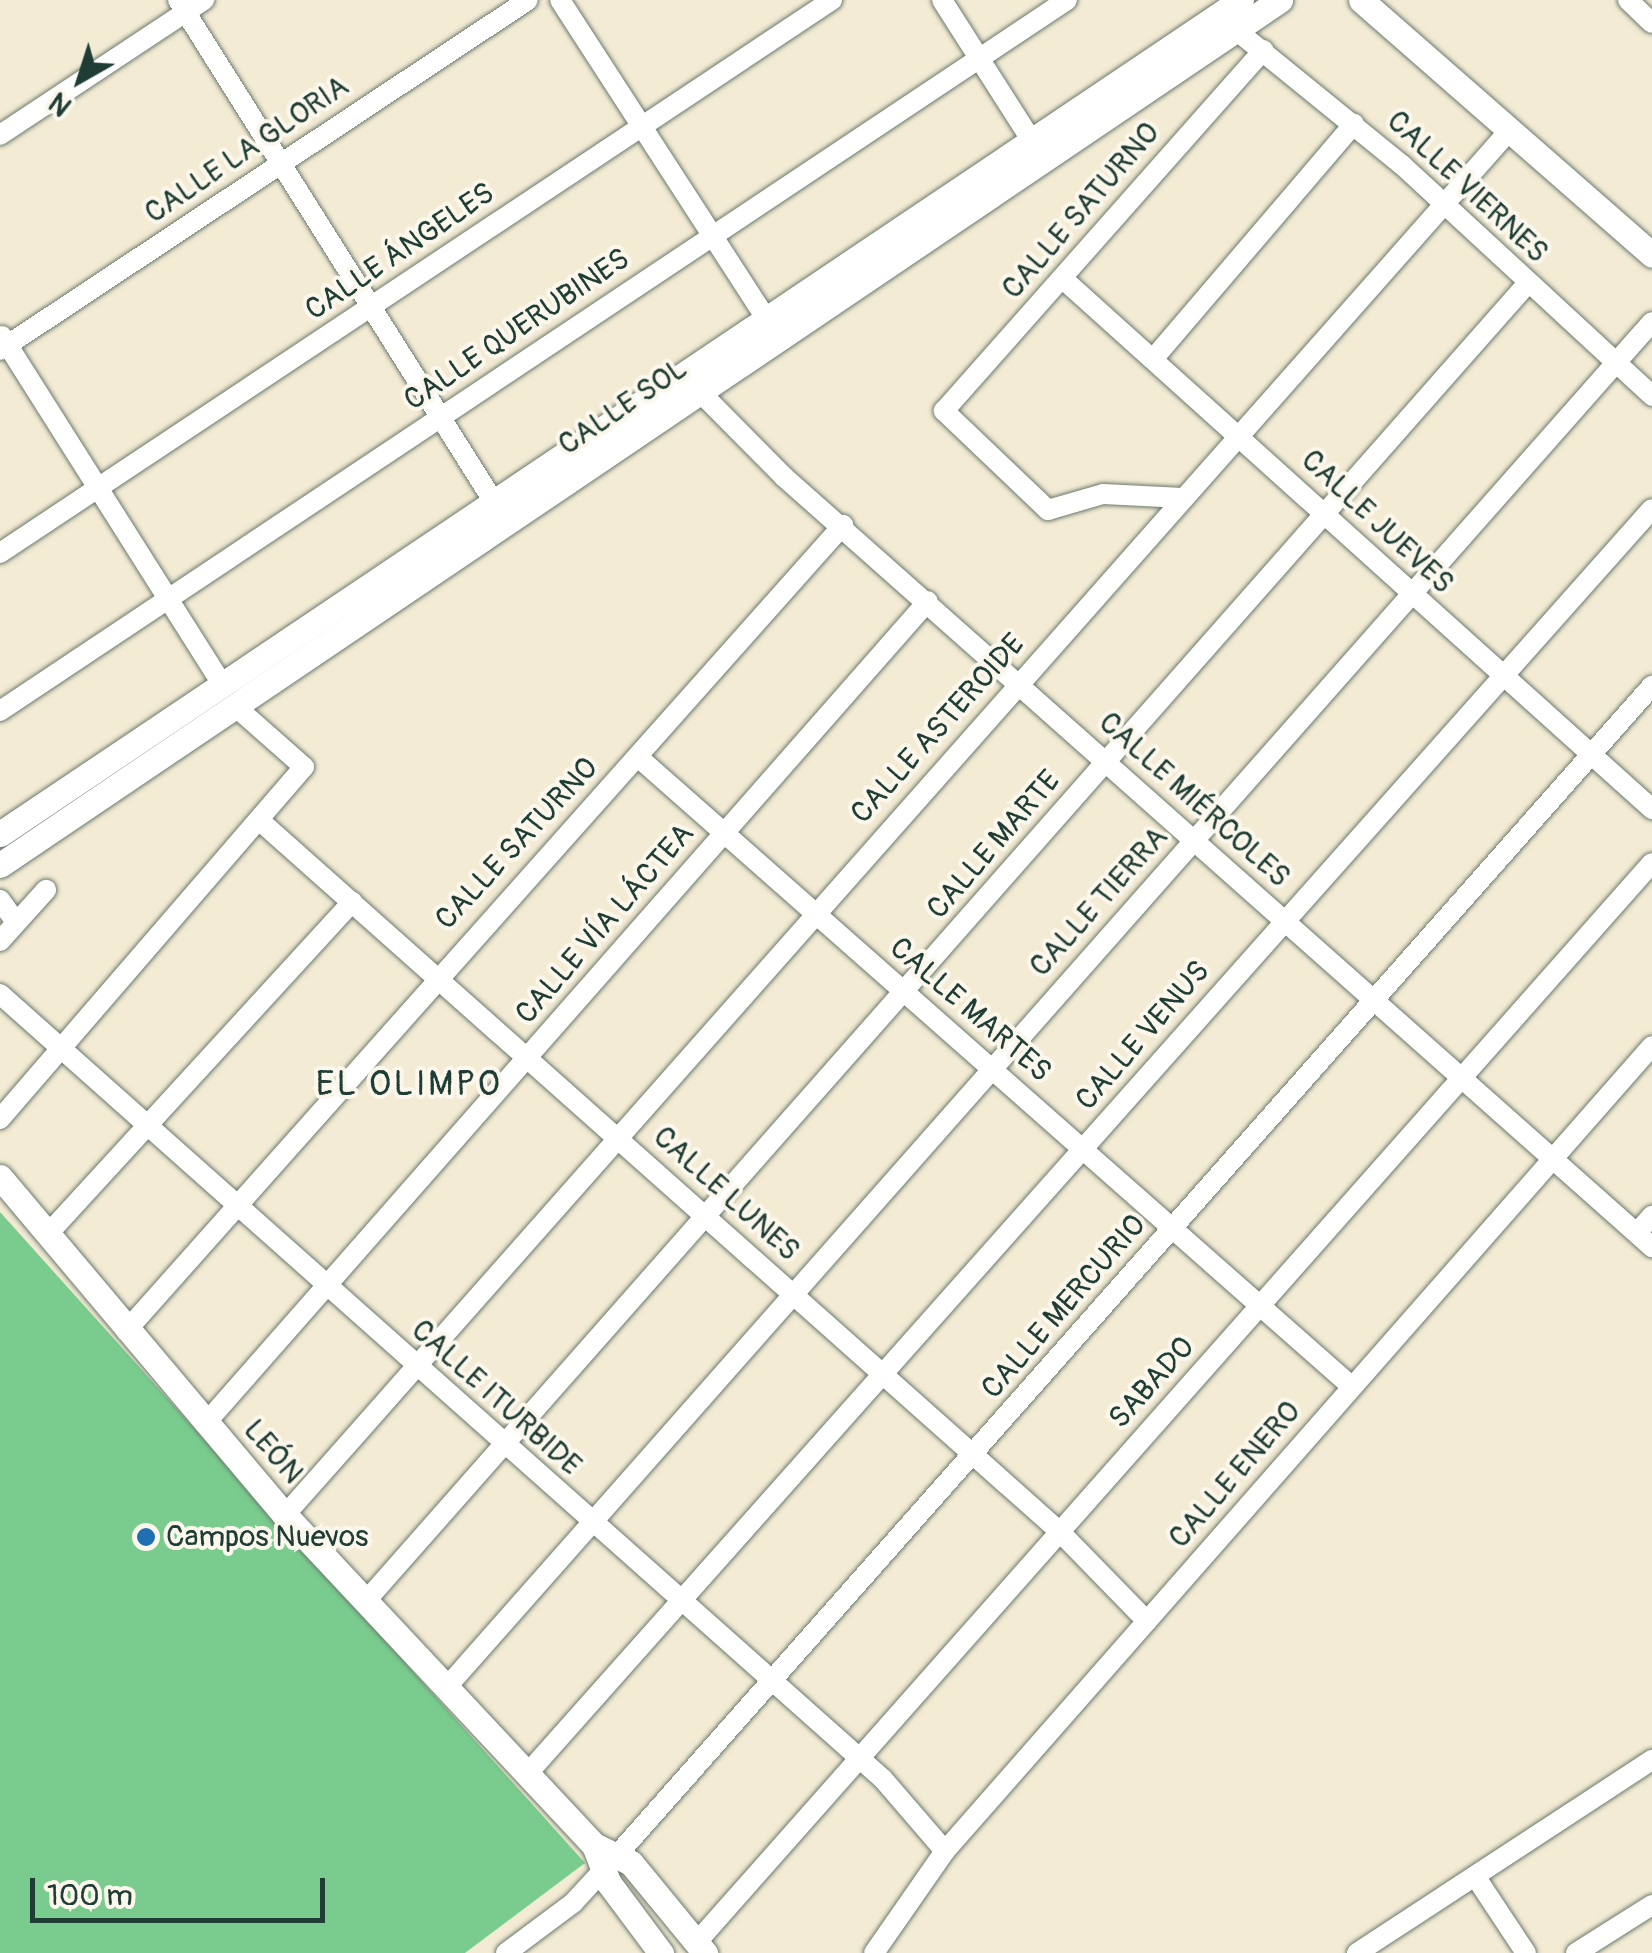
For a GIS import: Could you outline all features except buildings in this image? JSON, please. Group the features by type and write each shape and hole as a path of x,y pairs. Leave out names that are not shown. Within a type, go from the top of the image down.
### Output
{"street":[{"path":"0,135 182,6 204,0"},
{"name":"CALLE LA GLORIA","path":"2,342 528,0"},
{"path":"560,0 768,322"},
{"name":"CALLE ÁNGELES","path":"0,554 832,0"},
{"path":"942,0 1032,143"},
{"name":"CALLE QUERUBINES","path":"0,710 1068,0"},
{"name":"CALLE SOL","path":"0,865 230,696 502,514 768,322 1241,0"},
{"name":"CALLE SOL","path":"502,514 701,393 1280,0"},
{"path":"1361,0 1652,254"},
{"path":"1628,0 1652,24"},
{"path":"182,6 502,514"},
{"name":"CALLE VIERNES","path":"1236,30 1354,124 1444,203 1652,396"},
{"name":"CALLE SATURNO","path":"1183,498 1103,494 1048,510 944,411 1263,50"},
{"path":"1154,358 1354,124"},
{"name":"CALLE ASTEROIDE","path":"285,1515 616,1136 1508,132"},
{"name":"CALLE JUEVES","path":"1062,278 1652,809"},
{"name":"CALLE MARTE","path":"365,1602 1528,283"},
{"name":"CALLE TIERRA","path":"446,1688 589,1521 1652,322"},
{"path":"0,1118 304,766 230,696 2,342"},
{"name":"CALLE MIÉRCOLES","path":"701,393 843,526 1644,1240"},
{"name":"CALLE VENUS","path":"528,1773 1652,509"},
{"name":"CALLE SATURNO","path":"126,1331 436,976 843,526"},
{"name":"CALLE VÍA LÁCTEA","path":"206,1424 928,602"},
{"name":"CALLE MERCURIO","path":"506,1953 572,1904 605,1856 771,1684 1652,686"},
{"name":"CALLE SOL","path":"0,834 230,696"},
{"name":"CALLE MARTES","path":"638,757 1352,1387"},
{"name":"CALLE LUNES","path":"259,820 1060,1532 1147,1621"},
{"name":"SABADO","path":"700,1948 857,1760 1652,863"},
{"path":"0,941 46,890"},
{"path":"0,900 16,922"},
{"path":"46,1235 352,902"},
{"name":"CALLE ITURBIDE","path":"0,994 503,1446 906,1800 944,1851"},
{"name":"CALLE ENERO","path":"874,1953 944,1851 1652,1046"},
{"name":"LEÓN","path":"0,1177 285,1515 605,1856"},
{"path":"1644,1240 1652,1216"},
{"path":"1357,1953 1652,1760"},
{"path":"605,1856 700,1948"},
{"path":"605,1856 661,1953"},
{"path":"1475,1876 1526,1953"},
{"path":"1576,1953 1652,1906"}],"green space":[{"name":"Campos Nuevos","path":"0,1212 585,1863 465,1953 0,1953"}],"place":[{"name":"Campos Nuevos","path":"146,1537"}],"district":[{"name":"EL OLIMPO","path":"409,1084"}]}
